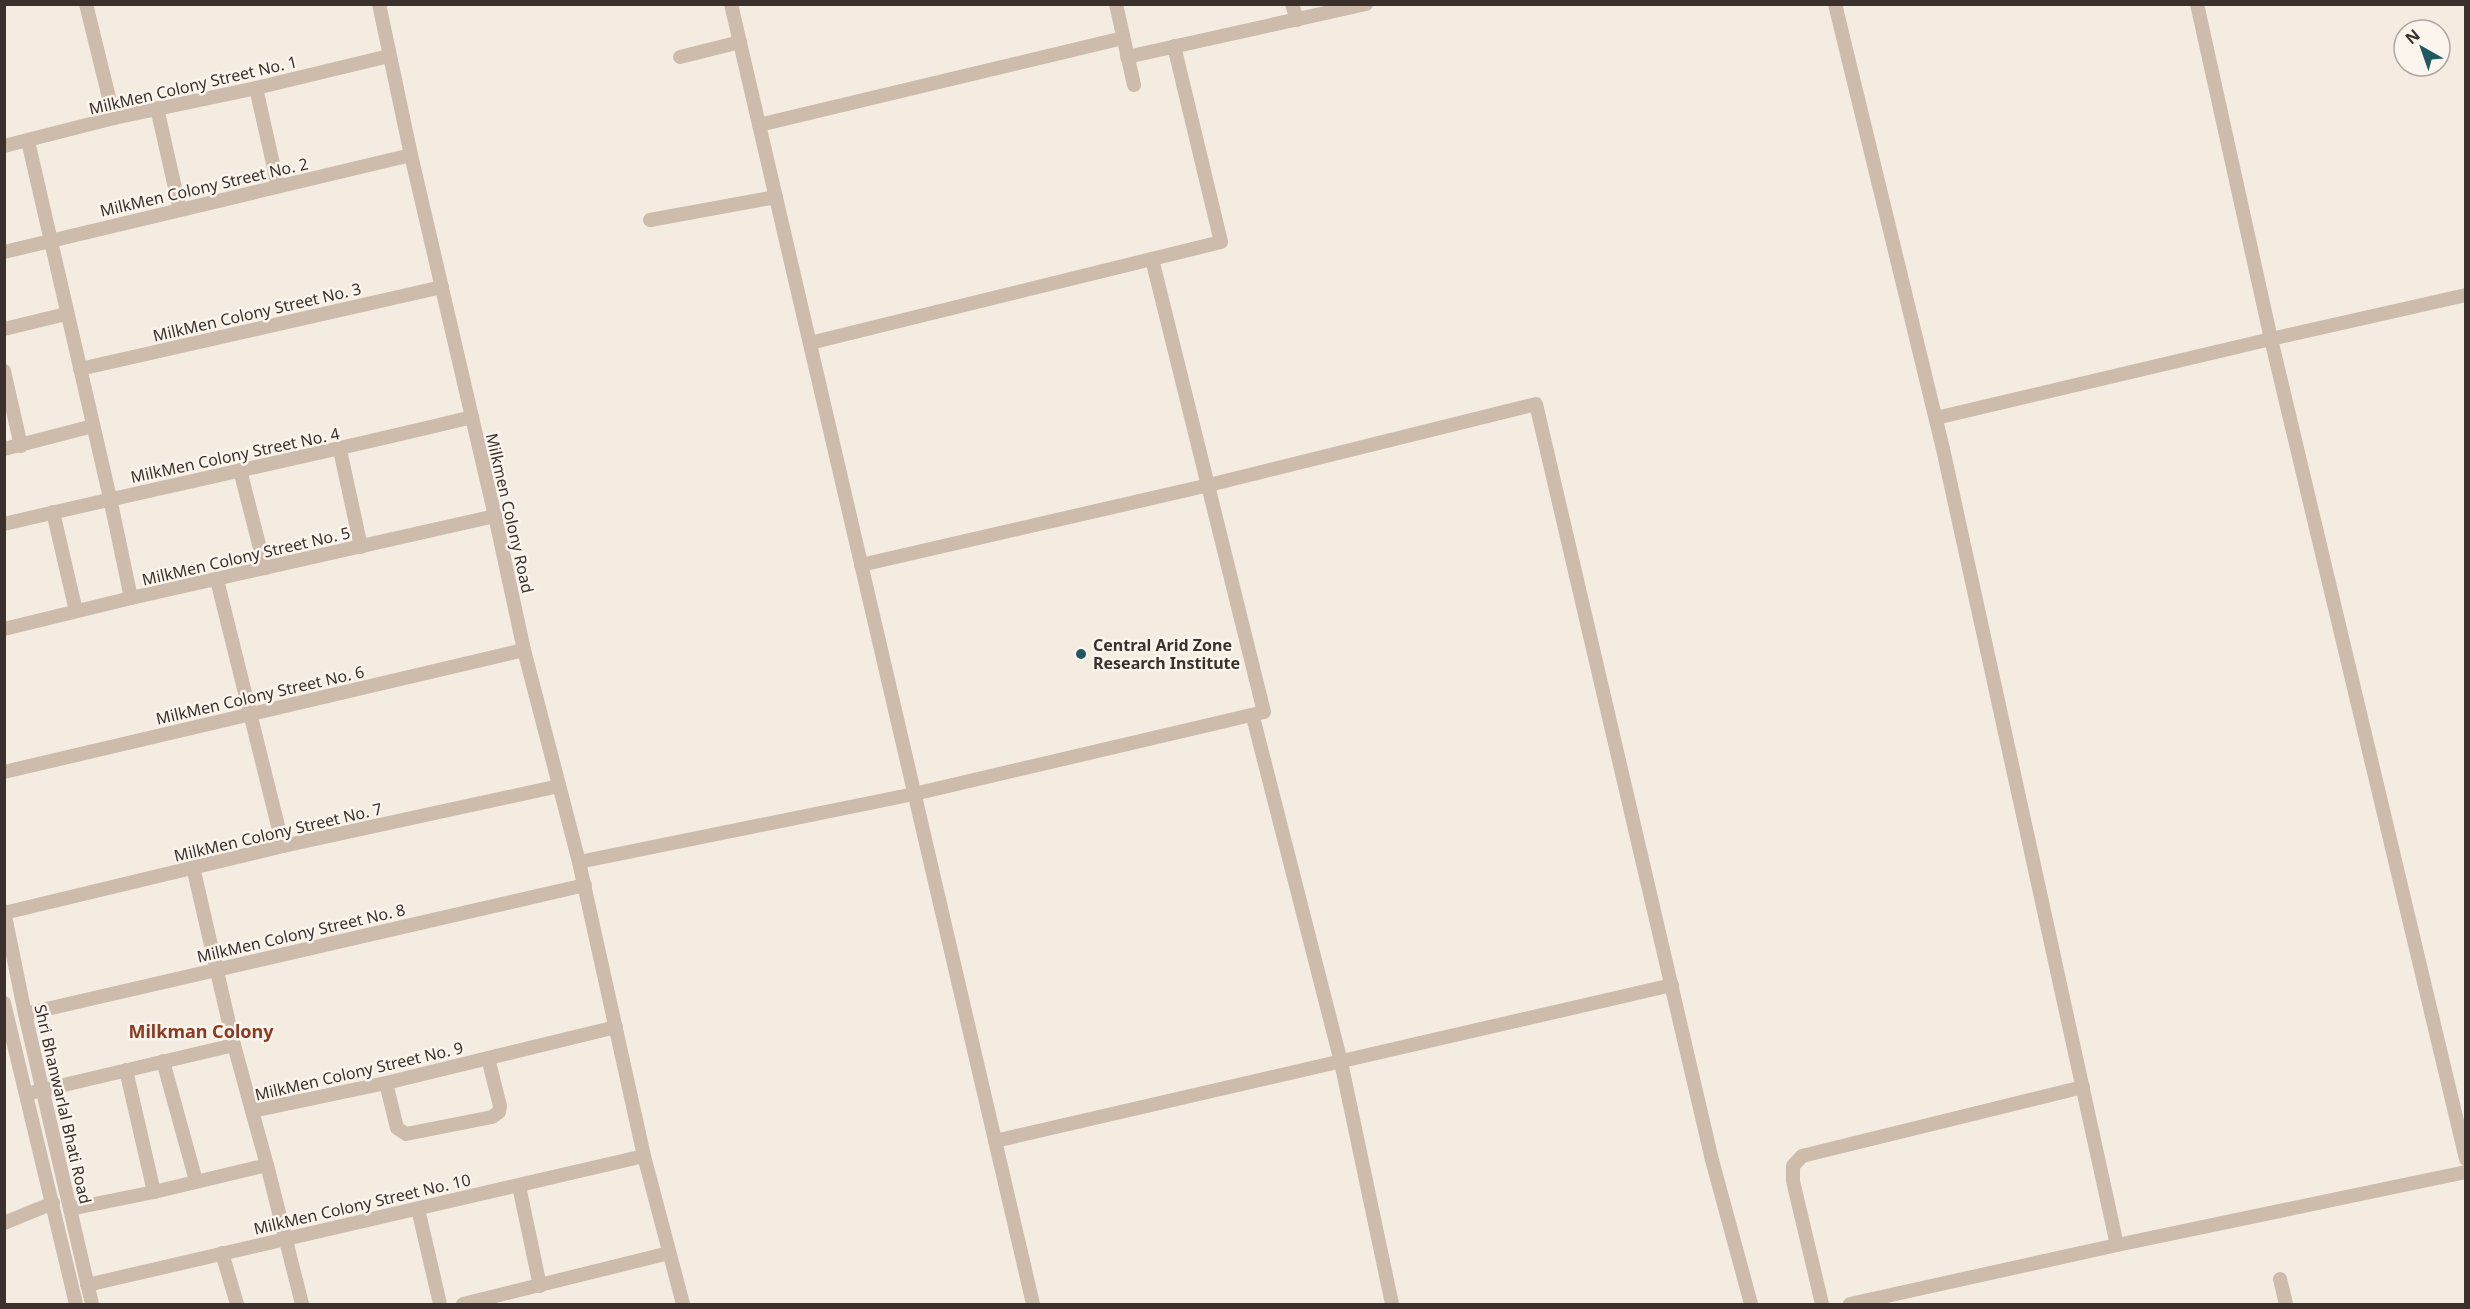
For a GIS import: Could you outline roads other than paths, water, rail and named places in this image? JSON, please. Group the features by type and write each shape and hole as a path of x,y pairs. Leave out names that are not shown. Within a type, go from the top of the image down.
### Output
{"street":[{"path":"86,4 114,118"},
{"name":"Milkmen Colony Road","path":"379,4 411,155 524,650 585,885 644,1156"},
{"path":"731,4 1033,1305"},
{"path":"1116,4 1134,85"},
{"path":"1292,4 1297,20"},
{"path":"1127,57 1366,4"},
{"path":"1834,4 1936,418 2117,1245"},
{"path":"2197,4 2271,339 2466,1159"},
{"path":"759,125 1123,38"},
{"path":"680,57 740,42"},
{"path":"810,343 1221,242 1174,46"},
{"name":"MilkMen Colony Street No. 1","path":"4,146 114,118 256,88 389,56"},
{"path":"256,88 278,186"},
{"path":"157,108 180,210"},
{"path":"28,141 131,598"},
{"name":"MilkMen Colony Street No. 2","path":"4,252 411,155"},
{"path":"651,220 776,197"},
{"path":"579,862 914,794 1253,717 1264,712 1152,259"},
{"name":"MilkMen Colony Street No. 3","path":"80,369 441,286"},
{"path":"1936,418 2466,295"},
{"path":"4,329 66,314"},
{"path":"4,371 21,446"},
{"path":"861,566 1209,485 1536,404 1712,1160 1751,1305"},
{"name":"MilkMen Colony Street No. 4","path":"4,524 110,498 340,450 472,417"},
{"path":"4,449 93,426"},
{"path":"340,450 361,547"},
{"path":"240,470 265,568"},
{"path":"53,512 76,611"},
{"name":"MilkMen Colony Street No. 5","path":"4,629 495,516"},
{"path":"217,580 283,846"},
{"name":"MilkMen Colony Street No. 6","path":"4,772 524,650"},
{"path":"1253,717 1341,1062 1392,1305"},
{"name":"MilkMen Colony Street No. 7","path":"5,912 283,846 559,786"},
{"path":"194,867 234,1046 252,1111"},
{"name":"MilkMen Colony Street No. 8","path":"25,1014 585,885"},
{"name":"Shri Bhanwarlal Bhati Road","path":"5,912 25,1014 92,1305"},
{"path":"995,1141 1672,986"},
{"name":"Shri Bhanwarlal Bhati Road","path":"5,1012 27,1094 76,1305"},
{"name":"MilkMen Colony Street No. 9","path":"302,1305 287,1238 252,1111 386,1083 616,1027"},
{"path":"27,1094 163,1060 234,1046"},
{"path":"386,1083 397,1128 406,1134 492,1117 499,1112 500,1106 488,1058"},
{"path":"163,1060 196,1181"},
{"path":"126,1070 154,1192"},
{"path":"1822,1305 1792,1181 1793,1167 1802,1156 2083,1087"},
{"path":"644,1156 683,1305"},
{"name":"MilkMen Colony Street No. 10","path":"87,1285 644,1156"},
{"path":"70,1209 267,1165"},
{"path":"1850,1305 2117,1245 2466,1172"},
{"path":"519,1186 540,1286"},
{"path":"4,1223 53,1203"},
{"path":"418,1209 440,1305"},
{"path":"222,1253 237,1305"},
{"path":"463,1305 669,1253"},
{"path":"2280,1278 2286,1305"}],"place":[{"name":"Central Arid Zone Research Institute","path":"1081,654"}],"district":[{"name":"Milkman Colony","path":"201,1031"}]}
